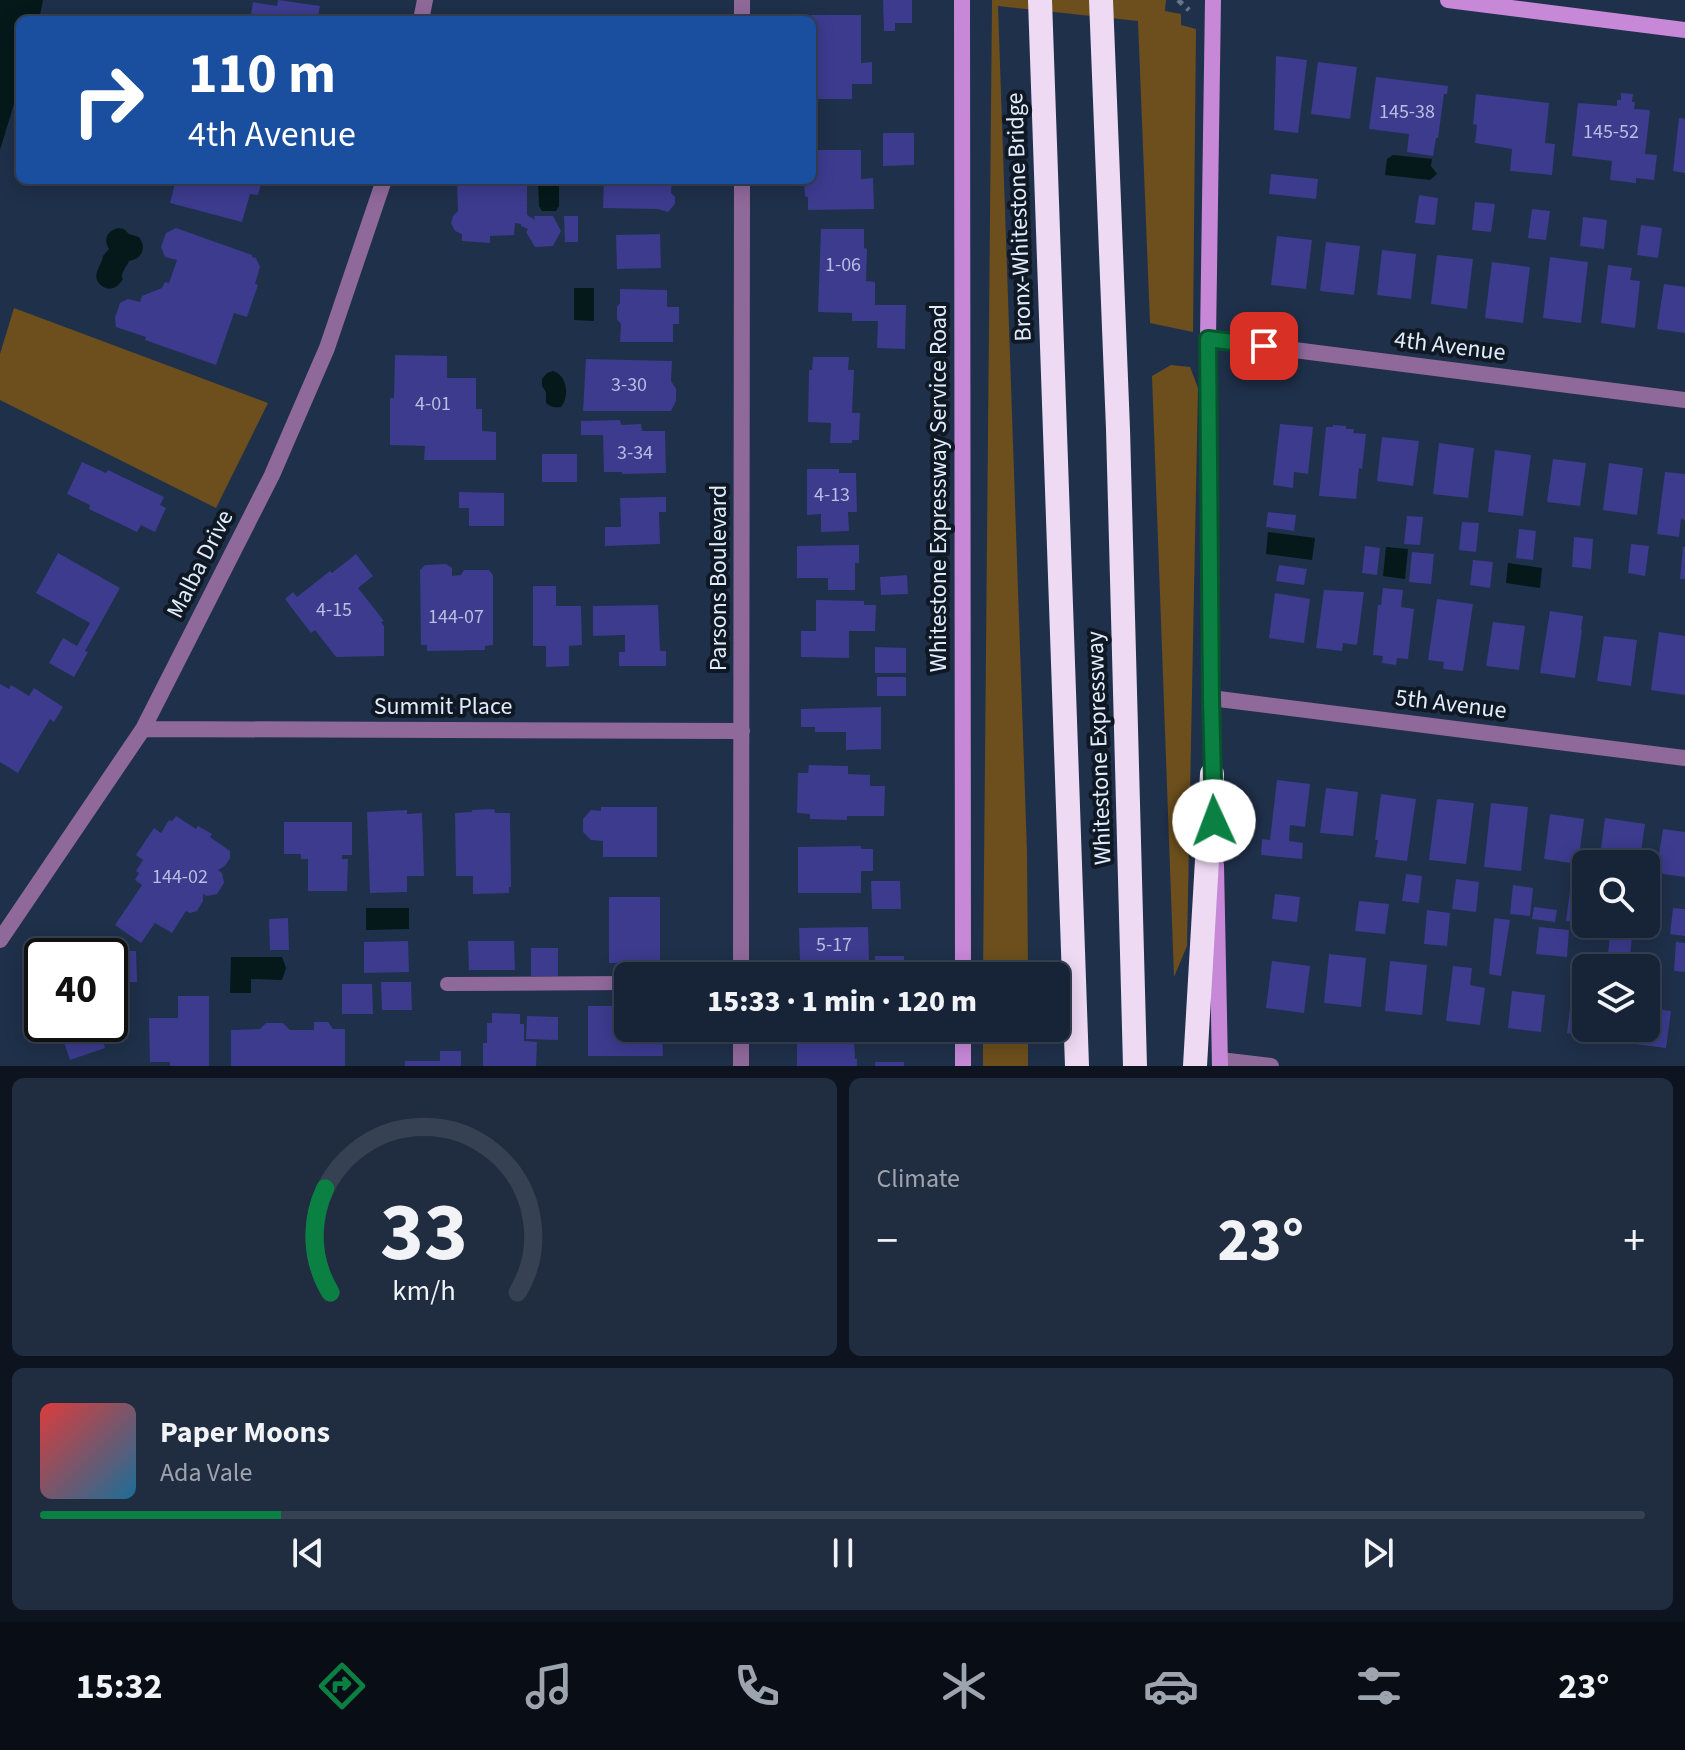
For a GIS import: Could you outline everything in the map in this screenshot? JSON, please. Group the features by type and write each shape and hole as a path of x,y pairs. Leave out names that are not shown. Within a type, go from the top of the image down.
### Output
{"highway":[{"name":"Bronx-Whitestone Bridge","path":"1040,0 1055,432"},
{"name":"Whitestone Expressway","path":"1101,0 1118,429 1135,1066"},
{"name":"Whitestone Expressway","path":"1055,432 1077,1066"},
{"path":"1195,1066 1212,774"}],"street":[{"name":"Whitestone Expressway Service Road","path":"962,0 963,962"},
{"path":"1213,0 1208,339 1212,774 1218,896 1220,1063 1271,1066"},
{"path":"1448,0 1685,30"},
{"name":"Malba Drive","path":"0,940 143,729 272,475 327,348 383,184"},
{"name":"Parsons Boulevard","path":"741,962 742,184"},
{"name":"4th Avenue","path":"1208,339 1685,400"},
{"name":"5th Avenue","path":"1211,698 1685,758"},
{"name":"Summit Place","path":"143,729 742,731"},
{"path":"741,1042 741,1066"},
{"path":"963,1042 963,1066"}],"lane":[{"path":"447,984 614,983"}],"path":[{"path":"1178,0 1193,13"}],"shaded area":[{"path":"0,0 43,0 40,16 16,16 16,97 0,150"},
{"path":"992,0 1166,0 1165,11 1181,14 1181,25 1196,29 1193,332 1150,323 1138,21 998,6 1027,852 1028,962 983,962"},
{"path":"1393,155 1432,159 1431,166 1437,174 1430,180 1385,175 1387,159"},
{"path":"538,184 559,184 559,206 556,211 542,211"},
{"path":"118,228 139,237 143,249 137,258 129,261 121,282 114,288 107,288 101,286 97,274 109,249 107,236"},
{"path":"574,288 594,288 594,321 574,320"},
{"path":"14,308 268,403 216,508 0,400 0,354"},
{"path":"1171,365 1190,367 1198,388 1187,946 1174,977 1152,376"},
{"path":"553,371 558,373 566,386 566,397 561,407 546,403 546,392 542,386 542,379"},
{"path":"1268,532 1315,538 1312,560 1266,554"},
{"path":"1386,547 1408,549 1405,579 1383,576"},
{"path":"1508,563 1542,568 1540,588 1506,583"},
{"path":"366,908 409,908 409,929 366,930"},
{"path":"231,957 282,957 286,968 282,980 251,979 251,993 230,993"},
{"path":"983,1042 1028,1042 1028,1066 983,1066"}],"building":[{"path":"278,0 320,6 318,16 251,16 253,2 277,6"},
{"path":"883,0 912,0 912,23 895,23 895,31 884,31"},
{"path":"861,15 861,63 872,62 872,84 852,84 852,99 816,99 816,16 811,16"},
{"path":"1276,56 1307,60 1298,133 1274,130"},
{"path":"1318,62 1357,67 1350,119 1311,114"},
{"path":"1376,77 1448,86 1433,156 1407,152 1409,134 1369,129"},
{"path":"1621,93 1633,94 1634,109 1650,110 1645,154 1657,155 1654,180 1636,178 1636,183 1610,180 1612,161 1572,156 1578,103 1617,106"},
{"path":"1476,94 1549,103 1545,143 1555,144 1552,175 1510,171 1512,149 1475,143"},
{"path":"1679,118 1685,119 1685,173 1673,171"},
{"path":"883,133 914,133 914,165 883,166"},
{"path":"816,150 861,150 861,179 873,178 874,209 808,210 808,197 805,196 804,184 816,184"},
{"path":"1271,174 1318,179 1316,199 1269,194"},
{"path":"175,184 261,184 258,195 250,194 242,222 170,203"},
{"path":"457,184 527,184 527,215 535,220 534,216 553,216 561,231 553,246 535,247 526,232 528,229 515,223 514,235 490,236 490,243 462,241 462,234 455,231 451,223 458,211"},
{"path":"604,184 672,184 671,193 675,197 675,204 668,212 603,208"},
{"path":"1419,195 1438,198 1435,225 1415,223"},
{"path":"1475,202 1495,204 1491,232 1472,230"},
{"path":"1532,209 1550,211 1546,240 1528,238"},
{"path":"564,216 578,216 578,242 565,242"},
{"path":"1583,217 1607,220 1604,249 1580,246"},
{"path":"1641,225 1662,228 1658,258 1637,255"},
{"path":"176,228 252,255 260,267 255,284 258,285 247,317 234,313 216,365 116,327 115,318 120,303 128,299 140,302 142,296 162,288 165,282 169,283 177,260 165,257 161,247 166,233"},
{"path":"821,229 864,229 866,281 875,282 875,305 906,305 905,349 877,348 878,321 852,321 852,313 818,312"},
{"path":"660,234 661,268 617,269 616,235"},
{"path":"1277,236 1312,240 1306,289 1271,285"},
{"path":"1326,242 1360,246 1354,295 1320,291"},
{"path":"1382,250 1416,254 1411,299 1377,295"},
{"path":"1437,255 1473,259 1467,309 1431,304"},
{"path":"1550,257 1588,262 1581,323 1543,318"},
{"path":"1492,262 1530,267 1523,323 1485,318"},
{"path":"1608,265 1632,268 1630,280 1640,281 1635,328 1601,323"},
{"path":"1664,284 1685,287 1685,333 1657,329"},
{"path":"620,289 667,290 667,307 679,307 679,324 673,324 673,342 620,342 621,324 617,319 617,307"},
{"path":"395,355 447,356 447,378 476,378 476,409 482,409 482,431 496,432 496,460 424,460 425,446 390,445 390,398 394,398"},
{"path":"813,357 849,357 848,370 854,370 852,413 860,413 859,440 830,443 831,423 808,422 809,370 812,370"},
{"path":"586,359 672,361 671,381 676,389 676,401 671,411 583,411"},
{"path":"620,420 621,425 641,424 642,431 665,431 666,473 604,472 603,435 581,435 581,421"},
{"path":"1280,424 1313,427 1308,474 1294,472 1293,488 1273,485"},
{"path":"1333,425 1354,429 1353,433 1366,434 1356,499 1319,496 1326,427"},
{"path":"1382,437 1419,441 1413,486 1377,481"},
{"path":"1439,443 1474,448 1468,498 1433,494"},
{"path":"1495,450 1531,455 1523,516 1488,512"},
{"path":"542,454 577,454 577,482 542,482"},
{"path":"1553,459 1586,463 1580,506 1547,502"},
{"path":"82,462 106,473 108,470 164,497 160,505 166,508 155,532 141,525 137,532 89,509 90,505 67,494"},
{"path":"1609,463 1643,468 1637,515 1603,510"},
{"path":"807,469 839,469 839,473 856,473 857,512 848,512 849,531 821,532 821,514 807,515"},
{"path":"1665,472 1685,474 1685,520 1681,519 1679,537 1657,534"},
{"path":"459,492 504,493 504,526 469,526 469,508 459,508"},
{"path":"666,497 666,512 659,512 660,544 605,546 605,527 621,527 620,498"},
{"path":"1268,512 1296,515 1294,531 1266,527"},
{"path":"1407,516 1423,517 1420,545 1404,544"},
{"path":"1462,522 1479,523 1476,552 1459,550"},
{"path":"1519,529 1536,531 1533,560 1516,558"},
{"path":"1574,537 1593,539 1591,569 1572,567"},
{"path":"1631,544 1649,546 1645,576 1628,573"},
{"path":"859,545 855,590 828,590 828,578 797,578 797,546"},
{"path":"1365,546 1380,548 1377,575 1362,573"},
{"path":"1683,547 1685,579 1680,579"},
{"path":"1412,552 1434,554 1431,584 1409,582"},
{"path":"58,553 120,588 74,677 49,663 63,638 77,646 90,623 36,593"},
{"path":"356,554 373,576 358,588 384,621 381,622 384,626 384,656 336,657 315,630 311,633 285,599 293,592 297,597"},
{"path":"1473,560 1493,562 1490,588 1470,585"},
{"path":"446,564 452,568 452,576 461,575 464,570 489,570 493,575 493,645 485,646 485,650 427,651 427,645 421,645 420,570 425,565"},
{"path":"1279,565 1307,569 1304,585 1276,581"},
{"path":"907,575 908,594 881,595 880,577"},
{"path":"533,586 556,586 556,606 581,606 582,645 569,646 569,666 546,667 546,646 533,646"},
{"path":"1383,588 1403,590 1401,607 1414,609 1408,659 1397,658 1396,665 1382,663 1383,656 1373,655 1378,605 1381,605"},
{"path":"1324,590 1364,592 1357,645 1343,643 1342,651 1316,648"},
{"path":"1275,593 1310,599 1304,643 1269,638"},
{"path":"1437,599 1473,604 1463,671 1443,669 1444,662 1428,660"},
{"path":"816,600 864,601 864,605 876,605 875,631 849,631 849,658 801,657 801,631 816,631"},
{"path":"658,605 660,651 666,651 666,666 619,666 619,652 625,652 625,635 593,636 593,606"},
{"path":"1550,611 1583,616 1575,678 1540,673"},
{"path":"1493,622 1525,626 1519,670 1486,666"},
{"path":"1659,632 1685,636 1685,695 1651,690"},
{"path":"1604,636 1637,640 1631,686 1597,681"},
{"path":"875,647 906,648 906,673 875,673"},
{"path":"877,677 906,677 906,696 877,696"},
{"path":"0,684 9,689 11,685 29,696 34,688 63,707 54,722 50,719 18,773 0,762"},
{"path":"881,707 881,749 846,750 846,732 815,732 815,727 801,727 801,709"},
{"path":"809,765 848,766 848,774 870,775 870,786 885,786 884,816 847,816 847,820 810,819 810,814 797,813 798,773 808,773"},
{"path":"1277,780 1310,784 1305,827 1290,825 1289,841 1303,843 1302,859 1261,855 1262,839 1270,840"},
{"path":"1326,788 1358,792 1353,836 1320,833"},
{"path":"1381,794 1416,799 1407,861 1375,857"},
{"path":"1437,799 1474,803 1466,864 1429,860"},
{"path":"1491,803 1528,807 1521,871 1484,867"},
{"path":"601,807 657,807 657,857 603,857 603,841 591,840 583,832 583,819 591,810 601,811"},
{"path":"494,809 495,813 510,813 511,887 509,893 473,894 473,876 456,876 455,813"},
{"path":"407,810 407,814 422,813 424,876 407,876 407,892 370,893 367,812"},
{"path":"1550,814 1584,819 1580,850 1572,850 1572,863 1544,859"},
{"path":"176,816 196,829 198,826 212,834 210,837 230,851 225,866 218,870 224,883 217,894 203,894 197,911 186,911 172,933 155,923 141,943 115,925 142,885 135,880 139,873 136,871 143,860 136,855 154,828 161,833 169,820"},
{"path":"1605,818 1645,824 1641,850 1601,850"},
{"path":"284,822 352,822 352,855 342,855 342,859 348,859 347,891 308,891 308,859 301,859 301,854 284,854"},
{"path":"1663,829 1685,832 1685,877 1660,874"},
{"path":"861,846 861,849 873,849 873,871 861,871 861,893 798,893 798,847"},
{"path":"1406,874 1422,876 1419,903 1402,901"},
{"path":"1456,879 1479,882 1476,912 1452,909"},
{"path":"871,881 900,881 901,909 872,909"},
{"path":"1513,885 1533,888 1530,916 1510,914"},
{"path":"1570,891 1572,891 1572,922 1566,921"},
{"path":"1275,894 1300,897 1297,922 1272,919"},
{"path":"609,897 660,897 660,962 609,963"},
{"path":"1359,901 1389,904 1385,934 1355,931"},
{"path":"1534,907 1557,910 1555,922 1532,919"},
{"path":"1673,908 1685,909 1685,936 1670,934"},
{"path":"1427,910 1450,913 1447,946 1424,944"},
{"path":"288,918 289,950 270,950 269,919"},
{"path":"1494,918 1510,920 1501,976 1489,974"},
{"path":"868,927 869,962 800,962 799,928"},
{"path":"1539,927 1569,930 1567,957 1536,954"},
{"path":"1610,938 1632,938 1630,954 1608,954"},
{"path":"408,941 409,972 364,973 364,942"},
{"path":"468,941 514,941 515,970 469,970"},
{"path":"1676,942 1685,943 1685,972 1674,971"},
{"path":"531,948 558,948 558,976 531,976"},
{"path":"128,951 136,951 137,982 128,982"},
{"path":"1329,954 1366,958 1361,1007 1324,1003"},
{"path":"875,956 926,960 926,962 875,962"},
{"path":"1272,961 1310,966 1304,1013 1266,1008"},
{"path":"1390,961 1427,965 1422,1015 1385,1011"},
{"path":"1453,966 1472,968 1470,985 1485,988 1480,1025 1446,1021"},
{"path":"381,982 411,982 412,1010 382,1010"},
{"path":"342,984 372,984 373,1014 342,1014"},
{"path":"1512,991 1545,995 1541,1032 1508,1028"},
{"path":"1572,992 1572,1034 1567,1033"},
{"path":"178,996 209,996 209,1066 170,1066 170,1062 150,1062 149,1018 178,1018"},
{"path":"588,1006 614,1006 614,1042 662,1042 663,1056 588,1056"},
{"path":"1660,1010 1671,1011 1666,1048 1627,1043 1660,1042"},
{"path":"492,1013 520,1014 520,1024 524,1024 524,1041 537,1042 536,1066 483,1066 483,1043 487,1043 487,1023 492,1023"},
{"path":"527,1016 558,1017 558,1040 526,1039"},
{"path":"314,1022 328,1022 333,1029 345,1029 345,1066 231,1066 231,1030 260,1029 266,1023 283,1023 290,1030 314,1030"},
{"path":"64,1042 103,1042 105,1048 70,1060"},
{"path":"797,1042 854,1042 857,1066 797,1066"},
{"path":"440,1051 461,1051 461,1066 405,1066 405,1061 440,1061"},
{"path":"875,1062 904,1062 904,1066 875,1066"}],"route":[{"path":"1214,821 1208,339 1264,346"}]}
